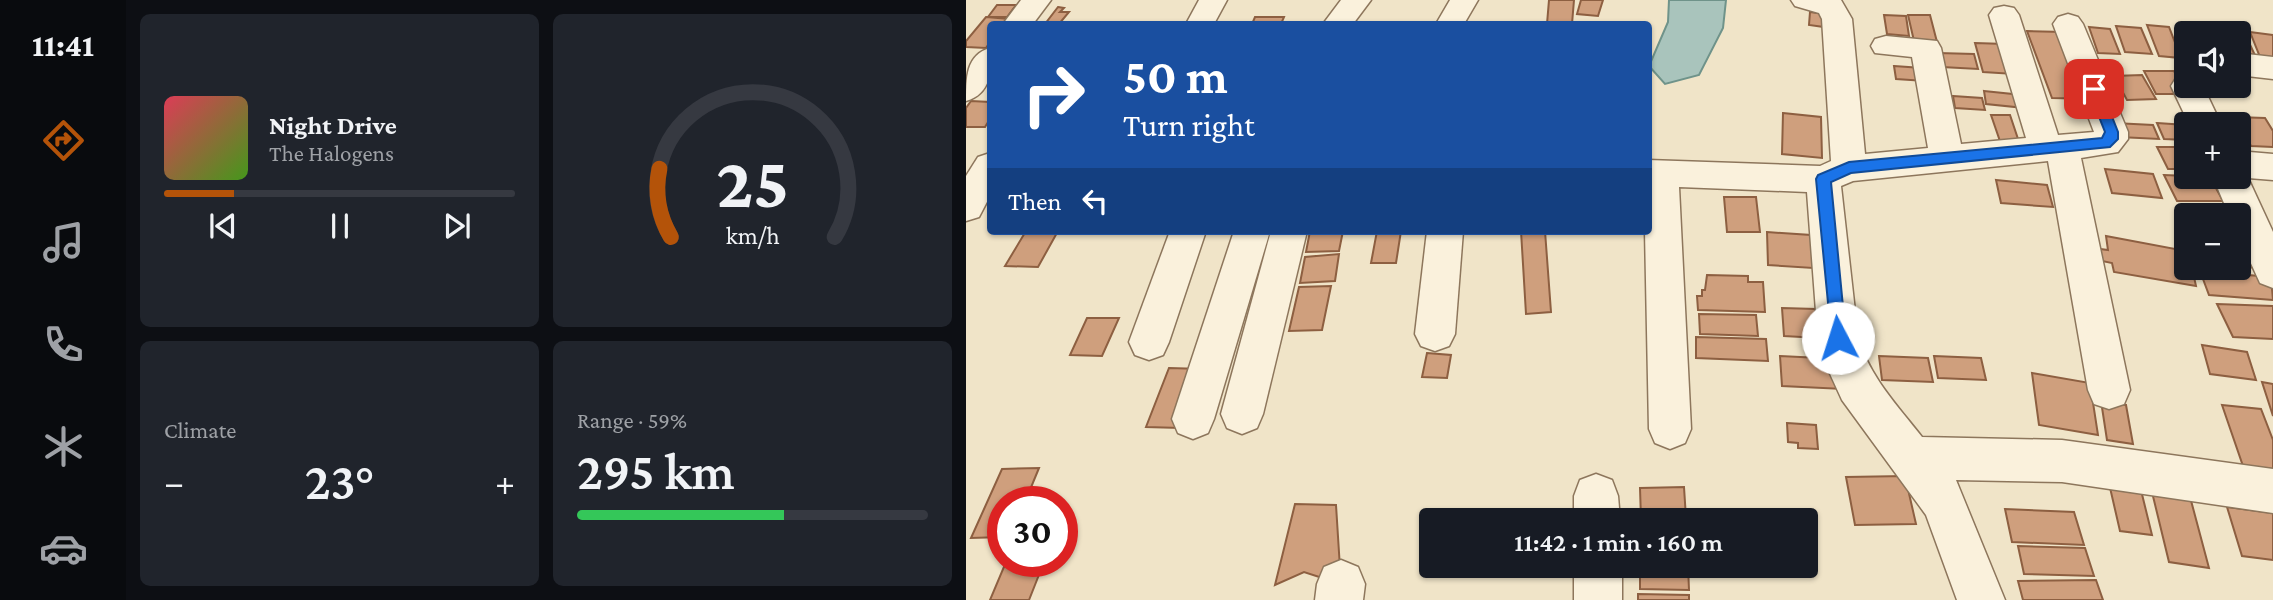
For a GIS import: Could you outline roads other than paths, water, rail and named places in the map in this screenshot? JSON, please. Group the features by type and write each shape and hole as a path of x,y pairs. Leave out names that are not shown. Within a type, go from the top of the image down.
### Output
{"street":[{"path":"1020,21 1037,0"},
{"path":"1202,21 1213,0"},
{"path":"1340,21 1357,0"},
{"path":"1452,21 1464,0"},
{"path":"1805,0 1823,3 1835,12 1838,338 1846,365 1857,387 1944,501 1981,600"},
{"path":"2004,15 2054,147 2109,390"},
{"path":"1670,429 1655,173 1836,174 1946,156 2106,143 2111,139 2111,132 2068,24"},
{"path":"1886,47 1926,48 1946,156"},
{"path":"966,90 987,62"},
{"path":"2251,65 2273,68"},
{"path":"2251,165 2273,167"},
{"path":"987,171 966,209 987,209"},
{"path":"2235,189 2273,272"},
{"path":"1149,342 1187,235"},
{"path":"1193,419 1251,235"},
{"path":"1242,414 1288,235"},
{"path":"1434,334 1446,235"},
{"path":"1910,458 2062,461 2273,491"},
{"path":"1598,578 1598,600"}],"water":[{"path":"1669,0 1726,0 1723,28 1699,75 1665,84 1652,69 1652,59 1668,22"}]}
